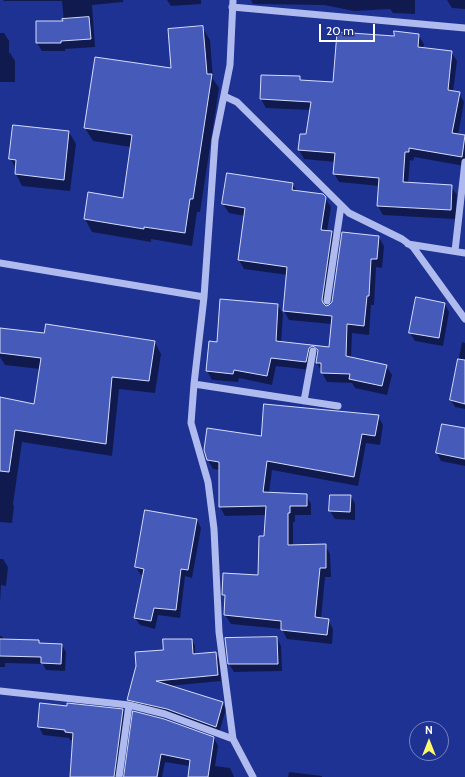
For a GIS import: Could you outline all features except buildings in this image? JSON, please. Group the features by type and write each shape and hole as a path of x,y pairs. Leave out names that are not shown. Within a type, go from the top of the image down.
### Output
{"street":[{"path":"253,777 233,739 219,632 213,521 208,482 191,423 204,297 215,140 230,65 232,4 465,28"},
{"path":"224,96 237,102 349,213 402,239 413,247 465,319"},
{"path":"456,252 465,162"},
{"path":"327,301 342,206"},
{"path":"408,244 465,253"},
{"path":"0,263 204,297"},
{"path":"304,401 313,351"},
{"path":"194,384 338,406"},
{"path":"0,691 129,705 165,714 233,739"},
{"path":"119,777 129,705"}]}
